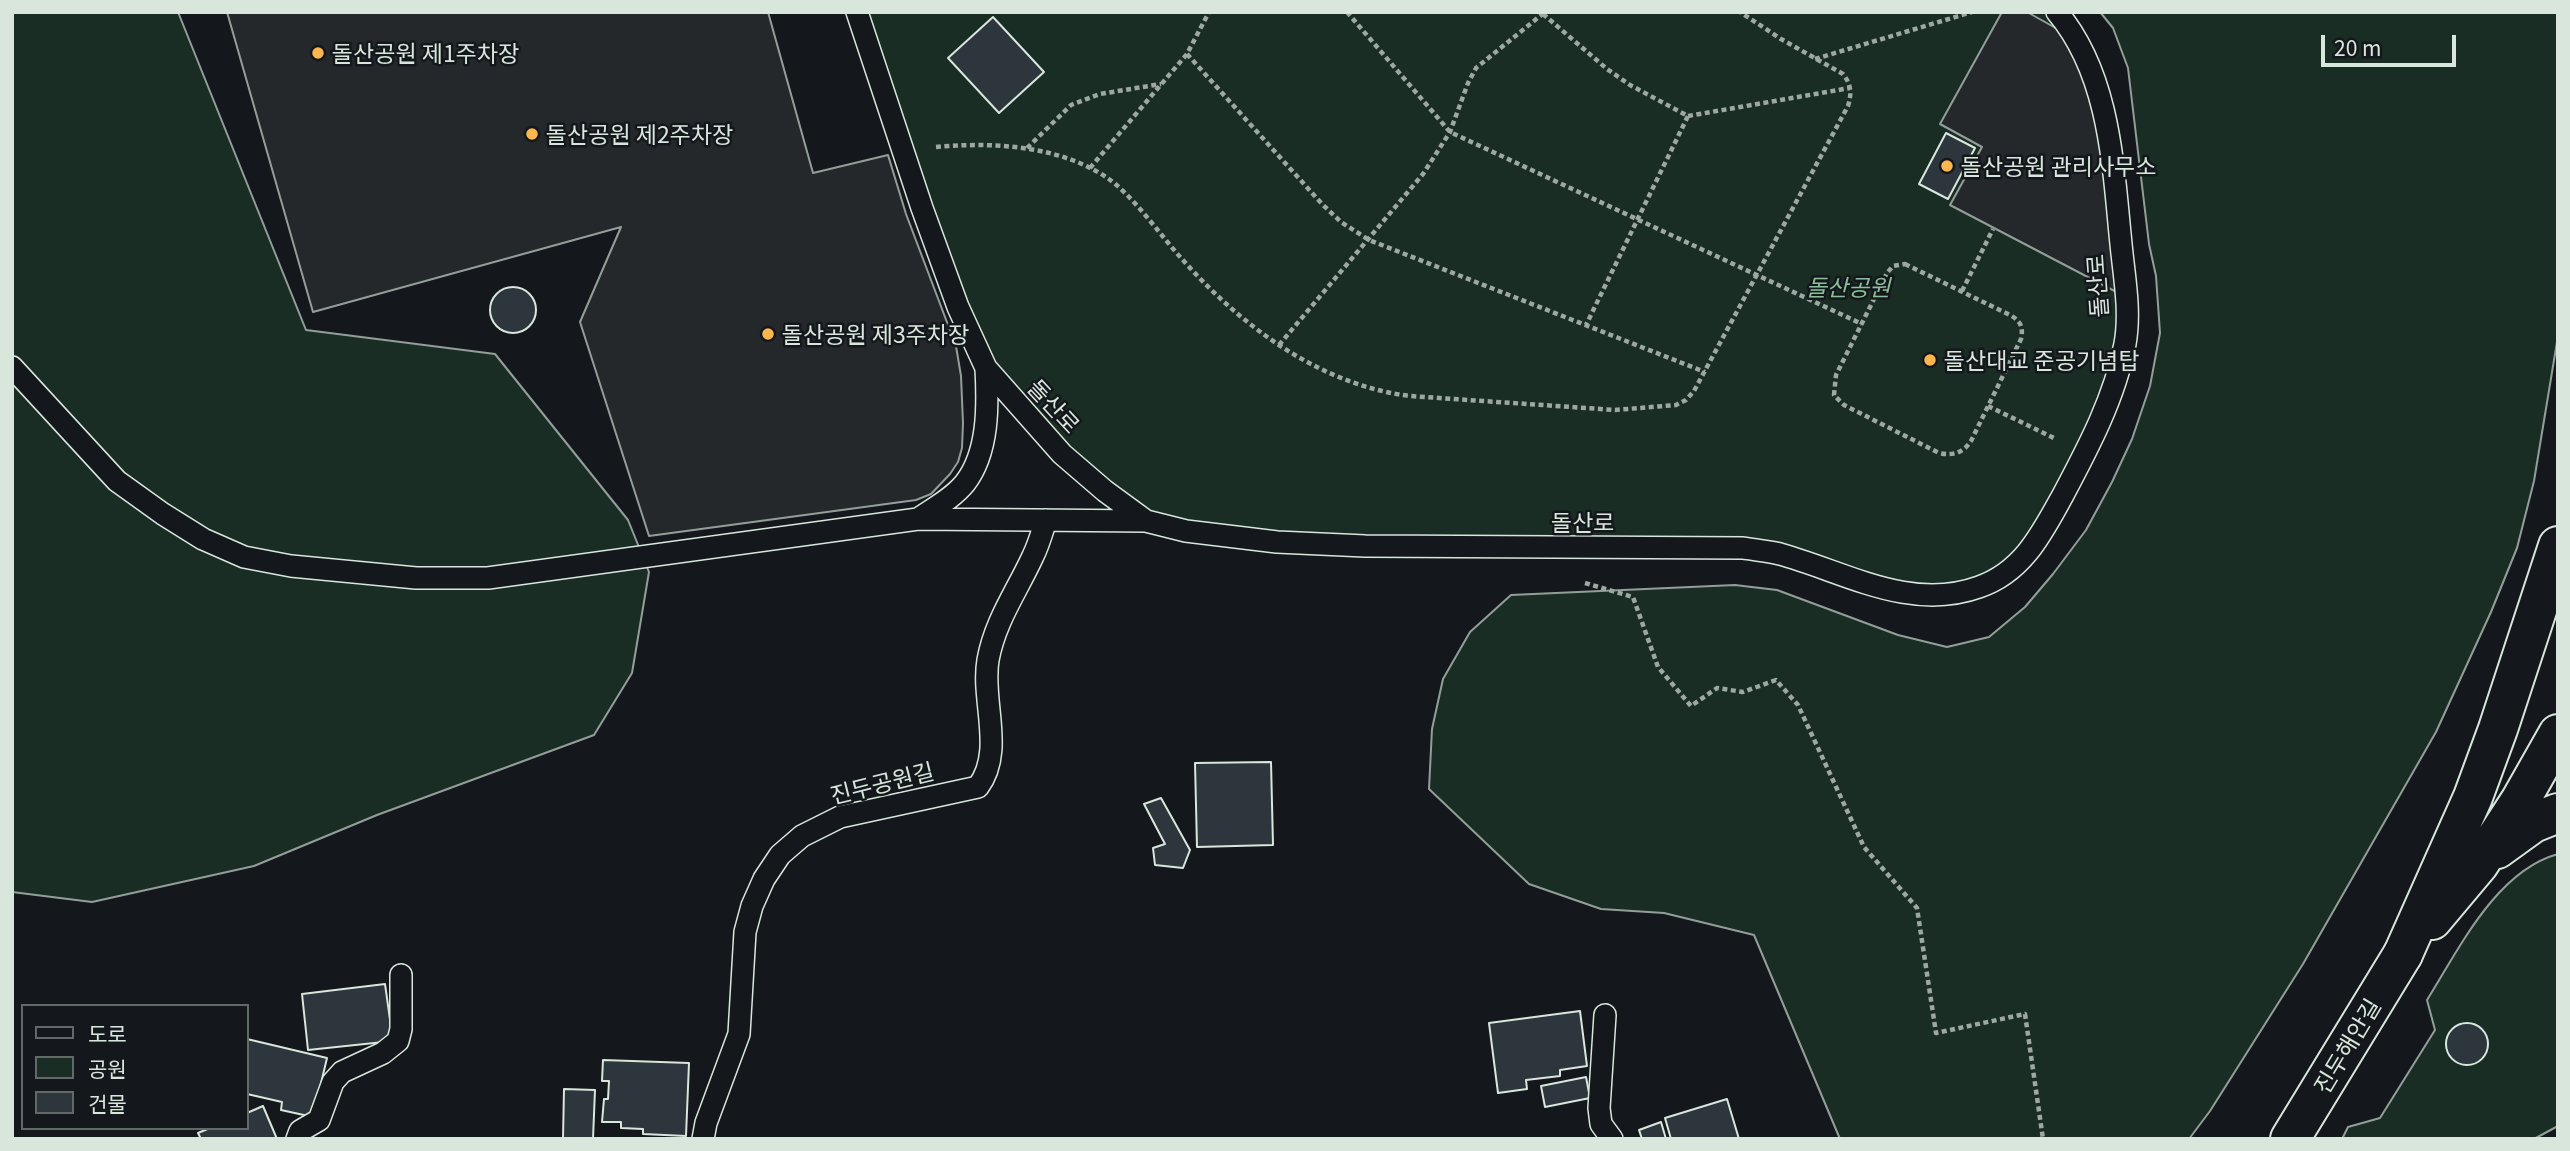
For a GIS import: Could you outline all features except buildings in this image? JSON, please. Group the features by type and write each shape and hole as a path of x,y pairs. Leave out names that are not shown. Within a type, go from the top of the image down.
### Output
{"main road":[{"path":"2403,954 2473,797 2558,546"},
{"path":"2403,954 2479,864 2520,801 2558,734"},
{"path":"2479,864 2510,837 2533,823 2558,813"},
{"name":"진두해안길","path":"2290,1139 2403,954"}],"lane":[{"name":"돌산로","path":"857,12 902,151 958,307 986,368 1062,454 1090,480 1146,521 1186,531 1277,542 1353,546 1743,548 1779,554 1890,591 1918,594 1945,594 1968,590 1998,578 2025,557 2038,540 2086,452 2115,382 2125,342 2127,308 2111,155 2104,114 2093,75 2079,41 2057,12"},
{"path":"12,367 117,481 163,514 203,539 244,556 291,566 416,578 488,578 918,519 1146,521"},
{"path":"918,519 965,484 978,459 986,424 986,368"},
{"name":"진두공원길","path":"701,1138 739,1034 746,932 751,906 779,855 802,836 839,817 978,788 986,776 991,752 988,663 1002,615 1034,554 1046,520"},
{"path":"297,1139 300,1131 319,1120 333,1083 342,1072 383,1053 398,1041 401,1029 401,975"},
{"path":"1605,1015 1599,1108 1601,1124 1612,1139"}],"path":[{"path":"1090,168 1187,54 1209,12"},
{"path":"1347,12 1450,132 1861,324"},
{"path":"902,151 965,144 1027,148 1090,168 1108,178 1124,192 1184,261 1229,305 1279,345 1317,367 1359,386 1384,393 1615,410 1676,405 1686,400 1694,391 1705,372 1849,106 1850,88 1843,74 1781,40 1740,12"},
{"path":"1815,59 1972,12"},
{"path":"1279,345 1423,174 1450,132 1476,68 1544,13 1607,69 1630,85 1688,116 1850,88"},
{"path":"1187,54 1322,204 1341,222 1369,240 1705,372"},
{"path":"1027,148 1071,105 1100,94 1161,84"},
{"path":"1586,325 1688,116"},
{"path":"1962,291 1993,229"},
{"path":"1896,265 1913,266 2020,322 2023,328 2021,339 1968,446 1951,454 1939,453 1844,405 1834,395 1835,379 1861,324 1887,273 1896,265"},
{"path":"1988,406 2048,435"},
{"path":"1581,582 1633,597 1658,667 1691,706 1717,688 1743,692 1776,680 1798,705 1864,847 1917,908 1936,1033 2025,1014 2043,1139"}],"green space":[{"path":"12,12 178,12 306,330 495,354 628,520 649,572 632,673 594,735 377,815 254,866 92,902 12,892"},
{"name":"돌산공원","path":"857,12 2058,12 2128,308 2115,382 2025,557 1945,594 1779,554 1452,548 1146,521 986,368"},
{"path":"2100,12 2558,12 2558,336 2534,481 2517,548 2436,732 2303,964 2210,1111 2189,1139 1840,1139 1754,935 1664,913 1601,909 1529,884 1429,789 1432,729 1443,679 1470,632 1511,595 1735,585 1777,590 1898,635 1947,647 1989,637 2025,607 2086,530 2112,482 2132,439 2150,386 2160,333 2156,276 2149,244 2128,68 2113,28"},
{"path":"2558,854 2558,1126 2534,1139 2342,1139 2348,1127 2380,1118 2435,1030 2427,1000 2481,914 2516,877 2536,863"}],"shaded area":[{"path":"227,12 768,12 813,173 888,155 906,214 956,346 961,376 963,423 962,448 958,462 931,494 916,500 649,536 580,322 621,227 313,312"},
{"path":"2002,12 2027,12 2079,41 2093,75 2126,297 1950,205 1982,147 1940,124"}],"place":[{"name":"돌산공원 제1주차장","path":"318,53"},
{"name":"돌산공원 제2주차장","path":"532,134"},
{"name":"돌산공원 관리사무소","path":"1947,166"},
{"name":"돌산공원 제3주차장","path":"768,334"},
{"name":"돌산대교 준공기념탑","path":"1930,360"}]}
